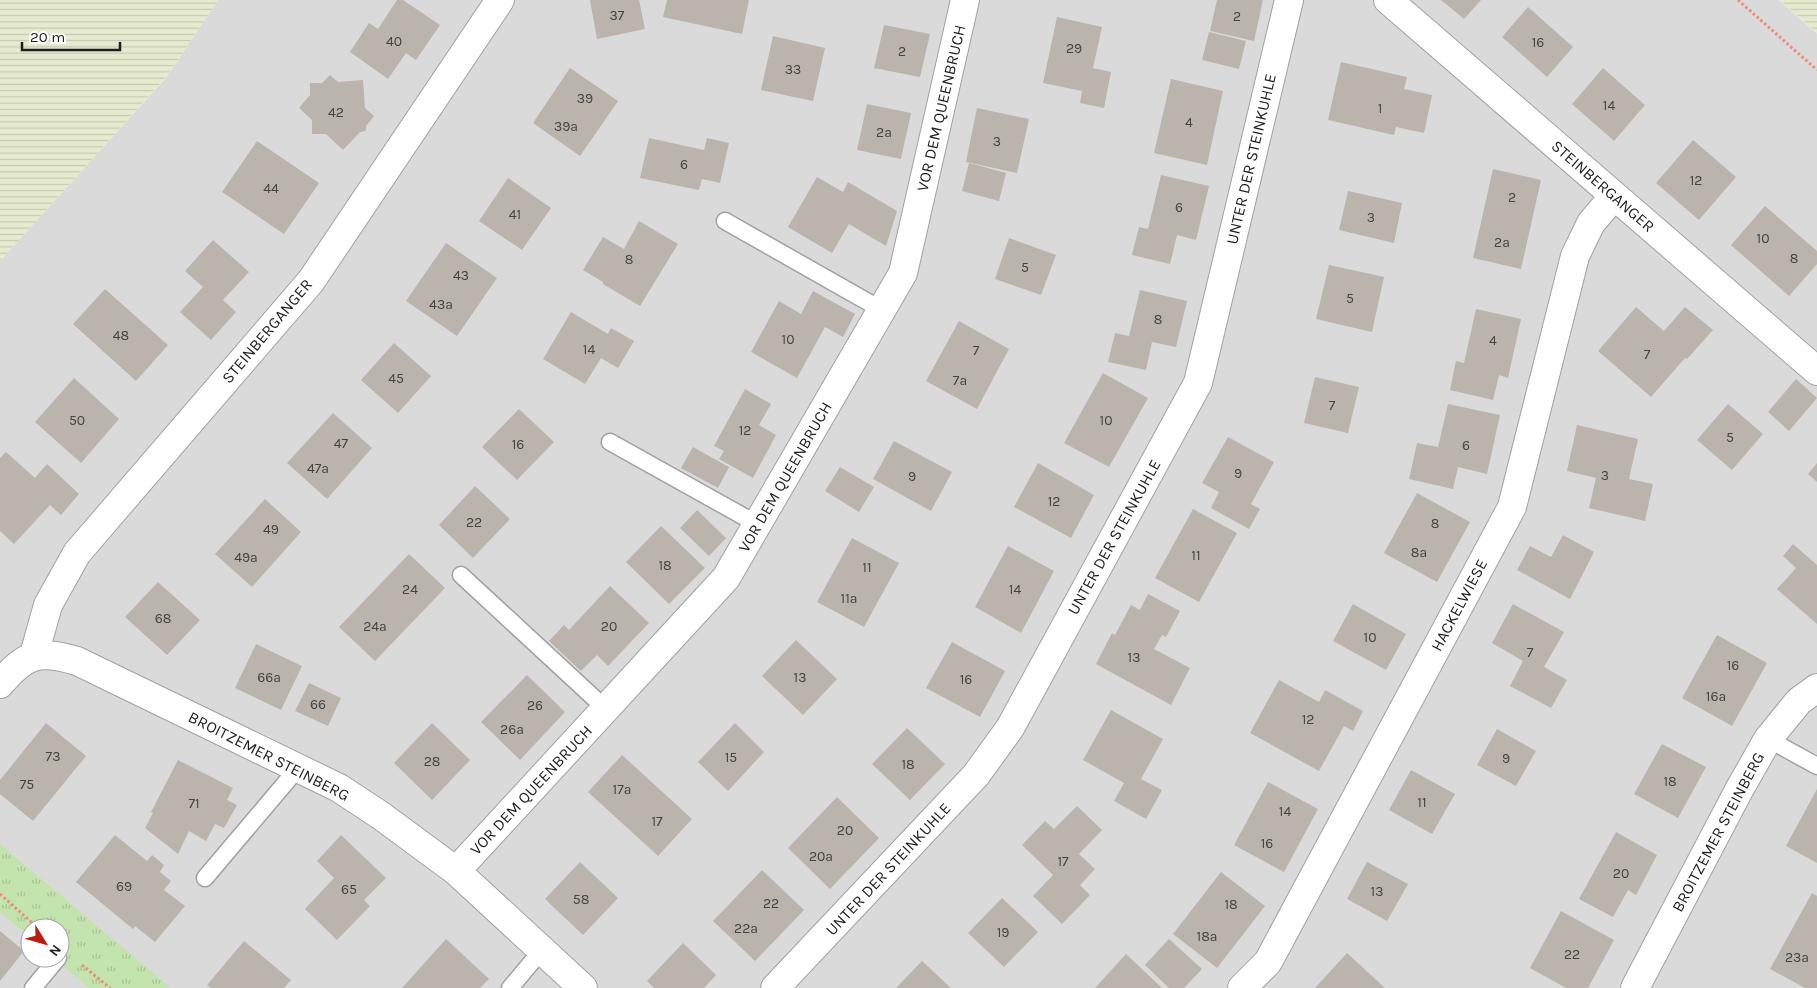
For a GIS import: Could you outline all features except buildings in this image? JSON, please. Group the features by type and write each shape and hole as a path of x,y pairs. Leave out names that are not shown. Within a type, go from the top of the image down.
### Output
{"street":[{"name":"STEINBERGANGER","path":"34,655 48,605 77,553 311,281 500,0"},
{"name":"VOR DEM QUEENBRUCH","path":"456,871 726,578 758,524 903,273 965,0"},
{"name":"UNTER DER STEINKUHLE","path":"775,988 976,775 1004,736 1198,383 1289,0"},
{"name":"STEINBERGANGER","path":"1388,0 1817,372"},
{"name":"HACKELWIESE","path":"1242,988 1268,962 1512,507 1575,256 1591,223 1614,196"},
{"path":"0,684 13,668 34,655"},
{"name":"BROITZEMER STEINBERG","path":"34,655 55,655 77,661 339,788 380,815 456,871 583,988"},
{"name":"BROITZEMER STEINBERG","path":"1635,988 1739,790 1768,739 1799,701 1817,688"}],"lane":[{"path":"725,221 882,310"},
{"path":"610,442 758,524"},
{"path":"461,575 606,710"},
{"path":"1768,739 1817,766"},
{"path":"204,878 298,768"},
{"path":"510,988 542,950"},
{"path":"33,988 50,968"}],"path":[{"path":"1738,0 1817,70"},
{"path":"0,894 27,918"},
{"path":"70,961 110,988"}],"shaded area":[{"path":"218,0 1779,0 1817,34 1817,988 0,988 0,261 166,78"}],"green space":[{"path":"0,0 218,0 166,77 0,261"},
{"path":"1780,0 1817,0 1817,33"},
{"path":"0,844 171,988 89,988 66,968 70,968 70,918 20,918 20,929 0,912"}]}
